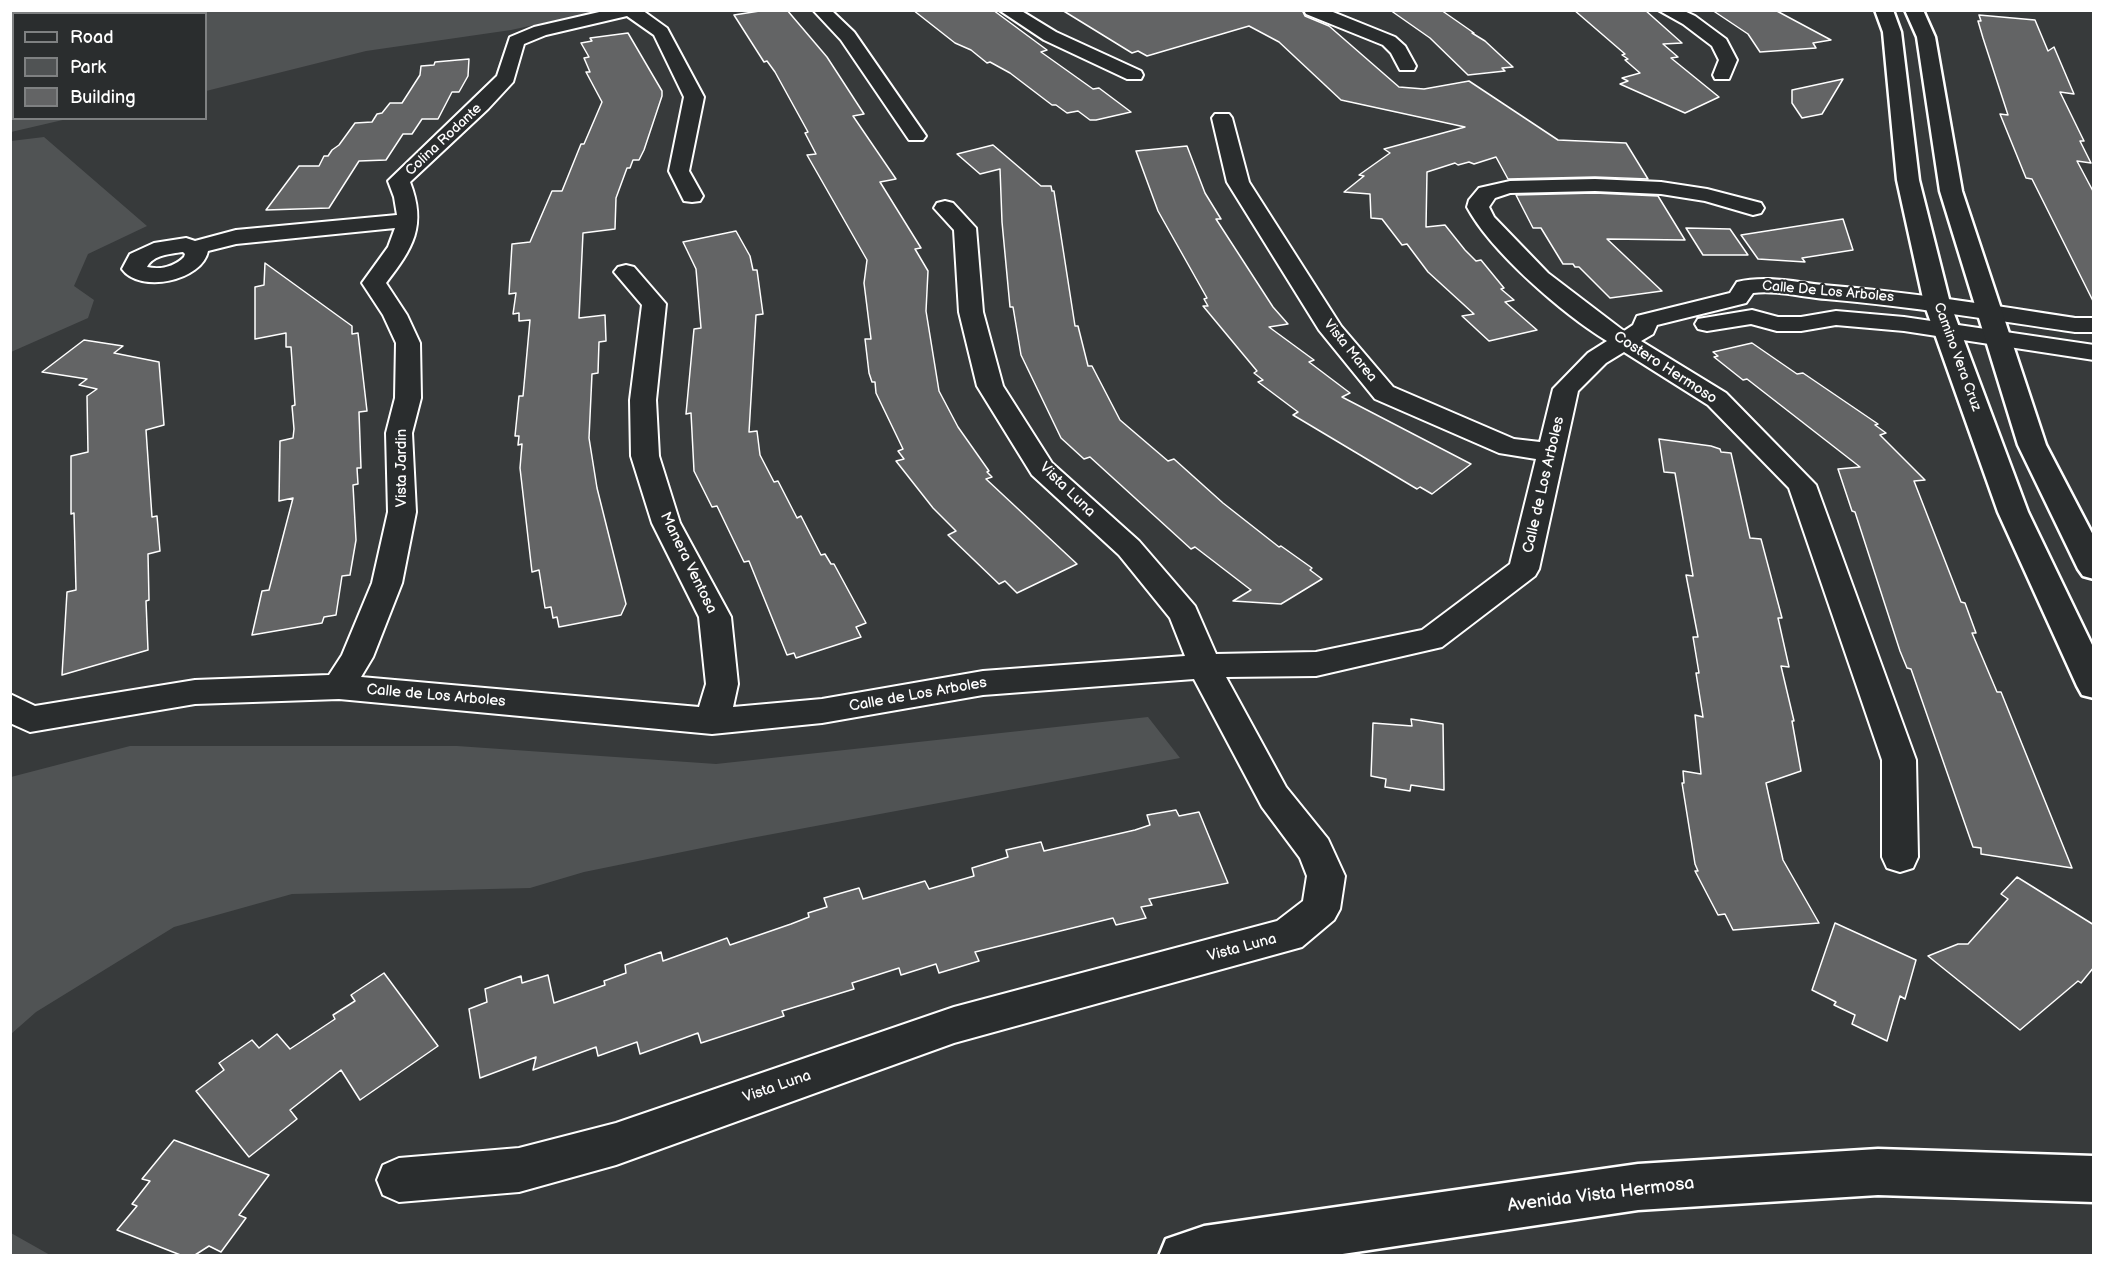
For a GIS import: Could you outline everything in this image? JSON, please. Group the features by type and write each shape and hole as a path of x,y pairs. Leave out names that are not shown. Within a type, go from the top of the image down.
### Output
{"main road":[{"name":"Camino Vera Cruz","path":"1884,10 1892,32 1908,180 1937,303 2013,512 2094,686"},
{"path":"1914,10 1926,37 1951,191 2032,445 2094,569"},
{"name":"Avenida Vista Hermosa","path":"1183,1256 1216,1248 1638,1187 1878,1172 2094,1179"}],"street":[{"path":"821,10 848,36 916,136"},
{"path":"1007,10 1050,36 1134,75"},
{"path":"1312,10 1389,41 1399,50 1407,66"},
{"path":"1666,10 1689,20 1720,43 1728,60 1722,75"},
{"path":"632,11 661,32 694,97 679,171 692,196"},
{"name":"Colina Rodante","path":"408,220 407,198 399,181 482,105 506,78 516,41 540,31 632,11"},
{"name":"Vista Marea","path":"1222,118 1238,182 1331,330 1384,393 1509,447 1552,452"},
{"name":"Costero Hermoso","path":"1753,208 1707,195 1626,186 1510,187 1487,193 1480,200 1478,207 1485,220 1540,278 1634,335 1717,399 1802,485 1899,760 1900,857"},
{"name":"Vista Luna","path":"399,1180 519,1170 595,1150 954,1025 1288,935 1321,909 1326,876 1315,850 1274,796 1251,757 1213,686 1184,614 1129,548 1042,469 990,386 971,312 965,228 945,208"},
{"path":"193,248 236,237 408,220"},
{"name":"Vista Jardin","path":"339,687 357,657 387,583 402,512 399,433 408,398 408,343 396,315 374,283 405,237 408,220"},
{"name":"Manera Ventosa","path":"626,272 654,304 643,400 645,456 666,523 715,617 722,684 712,721"},
{"name":"Calle De Los Arboles","path":"1745,308 1745,287 1767,284 1792,290 1937,303 2074,325 2094,325"},
{"path":"1634,335 1665,333 1717,321 1745,308 1777,324 1801,324 1836,318 1947,330 2094,353"},
{"name":"Calle de Los Arboles","path":"10,706 30,719 195,692 339,687 712,721 822,711 983,683 1205,666 1316,664 1431,639 1524,569 1566,389 1597,358 1634,335"}],"green space":[{"path":"11,10 599,11 511,30 366,51 207,91 207,12 12,12 12,120 63,120 11,132"},
{"path":"44,137 147,226 88,254 74,286 94,300 88,318 11,352 11,141"},
{"path":"1148,717 1180,758 746,839 584,872 530,888 292,894 174,927 36,1012 11,1034 11,777 130,746 457,746 716,764"},
{"path":"11,1233 50,1255 11,1255"}],"building":[{"path":"766,10 787,10 827,57 864,114 853,116 896,179 880,182 921,248 915,249 928,271 926,311 939,391 958,427 989,471 987,472 992,477 986,479 1077,564 1017,593 1005,581 999,584 948,535 956,531 933,508 896,461 904,459 898,451 903,449 876,393 875,382 872,382 869,373 865,339 871,339 864,283 867,260 807,155 816,154 805,133 808,132 775,72 767,61 764,62 734,15"},
{"path":"913,10 993,10 1047,50 1041,52 1093,89 1099,88 1131,112 1096,120 1090,120 1078,111 1067,113 1056,105 1052,105 1010,73 990,62 987,63 971,50 955,43"},
{"path":"1062,10 1302,10 1305,16 1329,26 1399,87 1424,89 1469,81 1558,140 1626,143 1648,179 1595,177 1508,179 1496,157 1474,164 1469,162 1458,165 1455,163 1427,172 1426,227 1445,225 1476,261 1481,260 1504,288 1501,289 1514,300 1505,302 1537,330 1489,341 1462,316 1474,314 1428,272 1407,244 1402,245 1382,219 1371,218 1370,194 1344,192 1364,176 1359,175 1390,153 1384,149 1465,127 1341,100 1279,42 1249,26 1147,56 1138,51 1132,53"},
{"path":"1390,10 1441,10 1485,41 1513,67 1502,68 1505,71 1468,75 1430,38"},
{"path":"1574,10 1645,10 1682,43 1663,44 1678,57 1671,58 1719,97 1685,113 1620,84 1628,81 1622,78 1640,73 1625,60 1628,59 1622,55 1625,54"},
{"path":"1712,10 1775,10 1831,40 1813,43 1816,48 1760,52 1748,34"},
{"path":"1979,15 2035,20 2048,51 2054,47 2074,94 2060,92 2084,141 2080,141 2091,163 2077,161 2094,193 2094,303 2032,179 2026,178 2000,114 2008,115 1978,21 1981,21"},
{"path":"628,33 662,91 662,96 644,150 639,160 633,160 630,168 627,168 616,198 615,229 583,233 579,318 605,315 606,341 599,342 598,373 592,374 589,438 597,488 626,604 621,615 559,627 557,617 553,618 551,607 545,608 539,570 532,572 520,468 522,444 518,445 519,436 515,436 519,396 523,396 530,320 519,321 519,313 513,314 516,293 509,294 512,244 530,242 552,191 562,191 581,144 584,144 602,102 586,72 590,72 584,58 589,57 581,43 592,41 590,38"},
{"path":"469,59 468,76 459,92 452,92 438,119 422,119 412,134 403,134 386,160 359,161 329,208 266,210 299,166 319,166 324,156 328,156 339,145 355,123 372,122 377,114 382,113 390,103 402,103 420,75 421,66 434,65 435,62"},
{"path":"1843,79 1822,114 1802,118 1792,103 1792,90"},
{"path":"993,145 1041,186 1051,186 1054,191 1075,326 1078,326 1088,366 1092,366 1120,420 1168,461 1174,459 1223,503 1279,547 1281,546 1312,568 1310,570 1322,579 1281,604 1233,601 1251,590 1195,547 1191,549 1090,457 1084,459 1061,438 1021,355 1013,307 1010,307 1002,222 1000,169 980,174 957,154"},
{"path":"1187,146 1205,193 1221,219 1216,219 1273,307 1288,324 1269,327 1314,360 1309,362 1350,393 1342,397 1471,464 1432,494 1420,487 1417,489 1293,415 1298,412 1258,382 1263,380 1254,373 1257,371 1203,306 1208,306 1204,299 1207,298 1158,211 1136,151"},
{"path":"1595,193 1658,196 1685,240 1607,239 1662,291 1610,298 1579,267 1573,264 1563,264 1541,228 1533,228 1516,195"},
{"path":"1843,219 1853,250 1802,258 1805,262 1758,259 1741,235"},
{"path":"1686,228 1730,229 1748,255 1703,255"},
{"path":"736,231 750,256 753,270 757,270 763,314 756,315 749,432 757,431 760,455 774,482 778,481 797,518 801,516 821,555 825,554 831,564 834,564 866,623 856,627 861,637 796,658 794,653 787,655 749,561 744,562 717,506 712,507 694,471 691,413 686,414 694,329 701,328 696,269 683,242"},
{"path":"265,263 352,326 352,334 358,333 367,411 359,412 361,468 357,468 358,484 353,485 356,540 350,575 342,576 336,615 324,617 322,623 252,635 262,591 269,590 293,498 279,501 280,441 293,438 294,429 292,406 295,405 291,347 286,347 286,333 255,339 255,287 264,285"},
{"path":"84,340 123,346 114,353 159,362 164,425 146,430 152,517 157,516 160,551 148,554 149,600 146,601 148,650 62,675 67,592 76,590 74,513 71,514 71,456 88,452 87,396 97,389 79,385 87,379 42,372"},
{"path":"1752,343 1797,374 1803,373 1878,424 1875,425 1886,433 1880,435 1925,480 1914,481 1961,602 1965,603 1976,633 1972,633 1997,692 2001,692 2072,868 1981,854 1981,848 1973,847 1911,669 1907,668 1900,651 1855,512 1852,511 1838,469 1860,467 1747,379 1743,380 1714,357 1718,356 1713,352"},
{"path":"1659,439 1711,446 1720,449 1721,452 1731,453 1750,538 1761,539 1782,618 1778,618 1789,667 1781,666 1794,721 1792,721 1801,771 1766,783 1783,860 1819,923 1733,930 1725,914 1718,915 1695,871 1698,871 1682,783 1684,783 1683,771 1701,774 1695,715 1703,717 1693,637 1698,637 1686,575 1693,576 1675,473 1664,472"},
{"path":"1411,719 1443,724 1444,790 1411,785 1410,791 1385,787 1386,779 1371,776 1373,723 1412,726"},
{"path":"1176,810 1179,816 1199,812 1228,883 1149,899 1152,905 1141,907 1146,918 1116,925 1113,918 975,952 979,961 939,973 936,964 901,975 899,968 852,983 854,989 782,1011 784,1016 701,1043 698,1033 640,1054 637,1042 598,1056 596,1047 533,1070 536,1057 480,1078 469,1009 487,1002 485,989 521,976 522,983 548,975 554,1003 605,985 604,981 626,973 625,965 661,952 663,961 727,938 730,945 809,917 808,913 827,907 824,898 859,888 863,899 925,881 929,889 974,876 972,868 1008,857 1006,850 1041,842 1044,851 1135,830 1150,825 1147,815"},
{"path":"2017,877 2094,925 2094,967 2081,983 2078,981 2020,1030 1928,956 1958,944 1968,944 2008,899 2001,894"},
{"path":"1835,923 1916,960 1905,999 1900,996 1887,1041 1852,1024 1855,1015 1834,1005 1836,1002 1812,990"},
{"path":"384,973 438,1046 360,1100 341,1070 290,1110 297,1119 249,1157 196,1091 224,1070 219,1063 252,1040 259,1048 277,1034 290,1049 335,1019 333,1015 355,1001 351,995"},
{"path":"174,1140 269,1175 239,1215 246,1218 221,1252 209,1246 195,1255 183,1256 117,1230 137,1206 132,1204 150,1181 142,1179"}]}
